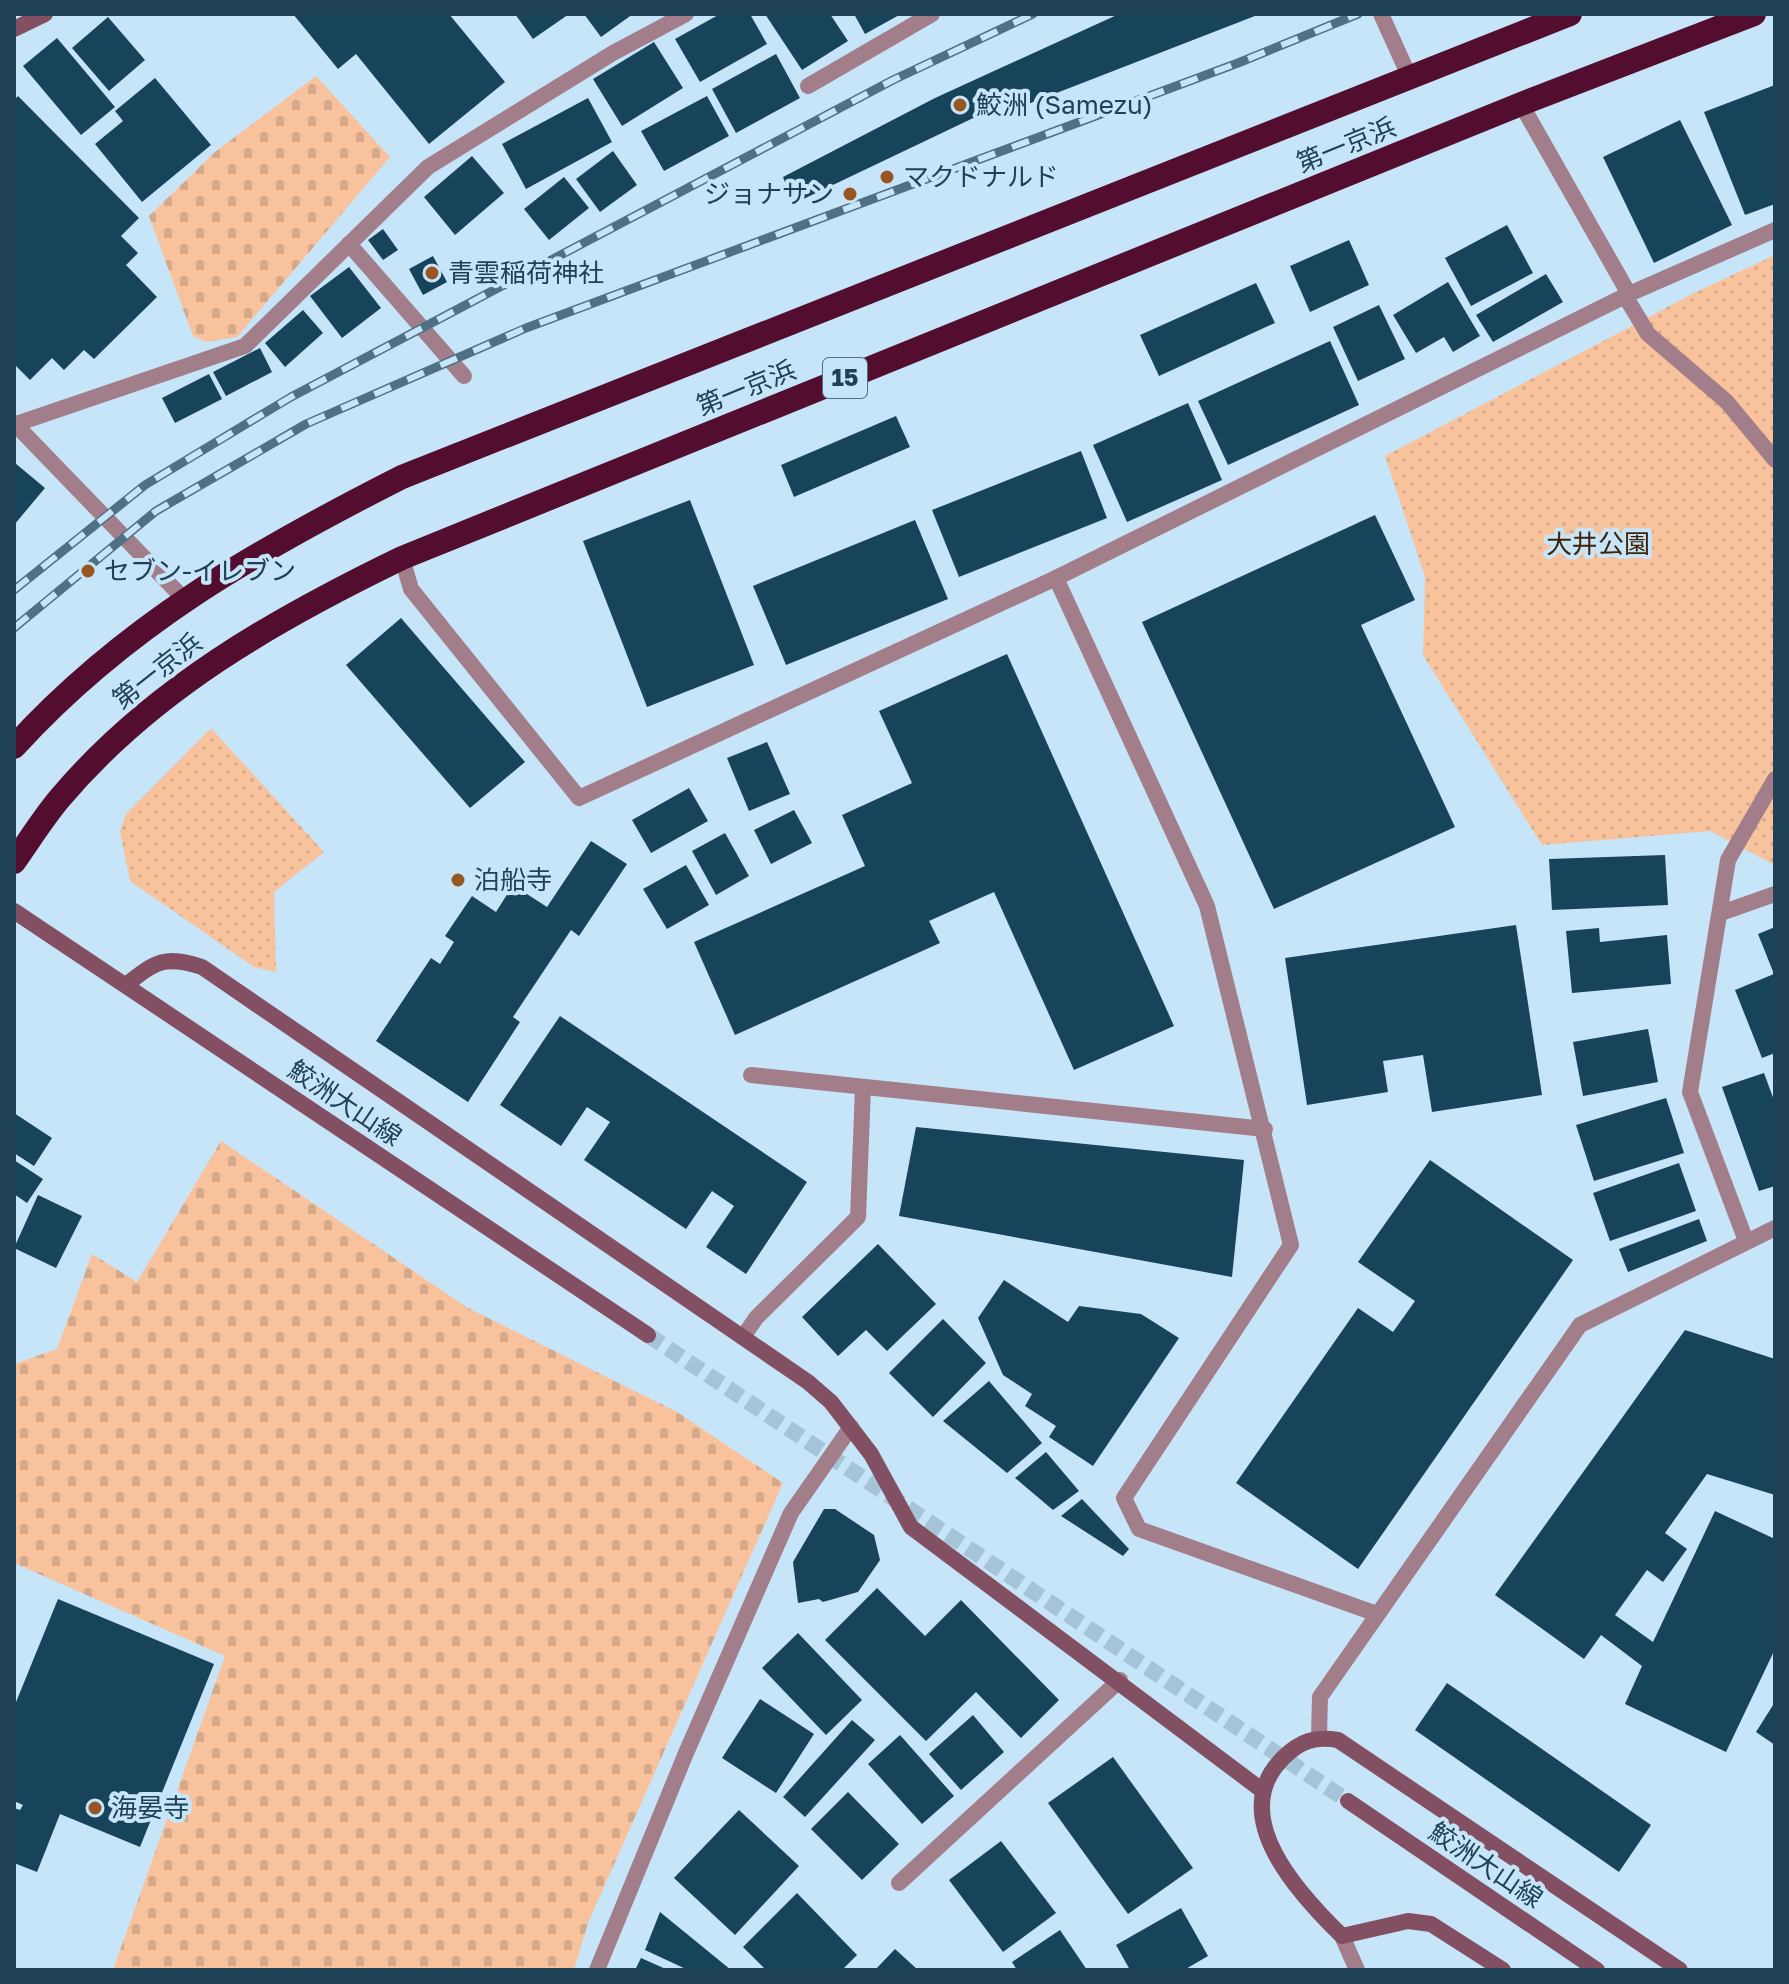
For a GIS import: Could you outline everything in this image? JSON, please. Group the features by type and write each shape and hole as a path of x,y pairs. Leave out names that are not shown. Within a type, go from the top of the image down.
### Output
{"highway":[{"name":"第一京浜","path":"14,747 49,709 112,651 184,599 279,539 402,477 1570,14"},
{"name":"第一京浜","path":"14,862 59,799 104,751 163,700 228,652 317,599 402,558 1521,104 1754,14"}],"street":[{"path":"14,29 45,14"},
{"path":"184,599 15,424 245,346 428,167 613,53 686,14"},
{"path":"808,86 932,14"},
{"path":"1381,14 1410,78"},
{"path":"1521,104 1648,334 1727,402 1775,460"},
{"path":"402,558 411,589 579,798 1056,578 1627,295 1775,230"},
{"path":"349,244 464,376"},
{"path":"1056,578 1207,906 1265,1129 1291,1245 1124,1498 1139,1529 1377,1614"},
{"path":"1746,1241 1690,1092 1728,860 1775,779"},
{"path":"1721,913 1775,894"},
{"name":"鮫洲大山線","path":"14,911 648,1335"},
{"path":"126,985 152,964 164,961 177,959 202,967 808,1382 831,1402 871,1454 911,1527 1120,1680 1263,1791"},
{"path":"751,1075 1265,1129"},
{"path":"743,1337 756,1318 858,1217 863,1087"},
{"path":"1319,1737 1320,1697 1580,1325 1775,1228"},
{"path":"597,1970 686,1753 791,1513 851,1427"},
{"path":"899,1883 1120,1680"},
{"path":"1357,1970 1342,1936 1315,1910 1281,1866 1268,1840 1263,1791 1270,1771 1298,1744 1319,1737 1338,1740 1365,1757 1680,1970"},
{"name":"鮫洲大山線","path":"1348,1801 1597,1970"},
{"path":"1342,1936 1408,1921 1431,1924 1503,1970"}],"green space":[{"path":"316,76 390,157 237,337 206,342 193,336 149,216 215,152"},
{"name":"大井公園","path":"1775,255 1775,865 1710,831 1542,845 1423,655 1425,577 1385,456 1696,292"},
{"path":"211,728 324,852 274,892 276,972 254,967 130,881 120,831 126,814"},
{"path":"221,1141 468,1308 677,1412 783,1483 588,1923 574,1970 113,1970 225,1656 14,1563 14,1364 57,1349 92,1254 137,1282"}],"building":[{"path":"293,14 449,14 505,82 429,144 356,54 338,69"},
{"path":"515,14 569,14 533,39"},
{"path":"584,14 633,14 601,37"},
{"path":"720,14 750,14 767,44 700,82 675,39"},
{"path":"765,14 830,14 848,41 802,70"},
{"path":"854,14 901,14 865,34"},
{"name":"鮫洲 (Samezu)","path":"1119,14 1260,14 1013,110 1009,101 793,204 783,177 935,98"},
{"path":"108,17 145,60 109,91 72,48"},
{"path":"57,38 115,107 81,135 23,66"},
{"path":"654,42 683,88 622,126 593,79"},
{"path":"776,54 800,98 736,133 712,89"},
{"path":"155,78 211,145 142,202 95,144 123,121 115,111"},
{"path":"1775,85 1775,204 1745,215 1704,112"},
{"path":"18,96 139,218 121,236 138,253 126,265 157,297 94,359 84,350 64,370 52,358 30,380 14,364 14,100"},
{"path":"707,96 729,136 664,171 641,131"},
{"path":"588,98 612,142 526,189 502,144"},
{"path":"1680,120 1732,225 1654,263 1603,157"},
{"path":"613,151 637,185 600,212 576,179"},
{"path":"472,156 504,193 455,235 424,197"},
{"path":"564,177 589,208 549,240 524,209"},
{"path":"1507,225 1533,273 1471,306 1445,258"},
{"path":"383,229 398,250 383,260 368,240"},
{"path":"1349,240 1369,285 1310,312 1290,266"},
{"path":"433,256 447,282 423,295 409,269"},
{"path":"349,267 381,308 342,338 310,296"},
{"path":"1546,274 1563,302 1493,342 1476,315"},
{"path":"1448,282 1480,336 1453,352 1444,337 1416,353 1393,315"},
{"path":"1256,283 1275,323 1159,376 1140,335"},
{"path":"1379,305 1405,359 1358,381 1333,327"},
{"path":"303,310 323,333 285,367 265,343"},
{"path":"1330,341 1359,405 1228,465 1198,401"},
{"path":"260,348 272,372 226,396 213,372"},
{"path":"209,374 222,399 175,423 162,398"},
{"path":"1188,403 1222,480 1127,522 1093,445"},
{"path":"896,416 910,447 794,497 781,465"},
{"path":"1081,451 1107,518 959,577 932,510"},
{"path":"14,464 45,488 14,525"},
{"path":"690,500 754,665 647,707 583,541"},
{"path":"1375,515 1415,600 1361,625 1455,827 1274,909 1142,622"},
{"path":"915,520 948,599 786,665 753,586"},
{"path":"401,618 525,762 470,808 346,665"},
{"path":"1007,654 1174,1026 1074,1070 994,892 929,921 940,943 735,1035 694,942 865,866 842,815 912,783 879,711"},
{"path":"767,742 790,794 749,811 727,758"},
{"path":"689,788 708,821 651,853 632,820"},
{"path":"794,810 812,843 771,864 754,830"},
{"path":"725,833 749,876 716,895 692,851"},
{"path":"591,841 627,864 579,936 571,930 513,1017 520,1022 468,1102 376,1041 431,958 440,964 454,942 445,936 472,896 496,912 513,885 547,907"},
{"path":"1665,855 1668,905 1552,910 1549,859"},
{"path":"686,865 709,905 667,929 643,889"},
{"path":"1516,925 1542,1095 1432,1112 1423,1055 1383,1061 1388,1092 1307,1105 1285,958"},
{"path":"1775,927 1775,1053 1762,1058 1735,990 1774,974 1758,934"},
{"path":"1599,928 1600,942 1667,935 1671,984 1572,993 1566,931"},
{"path":"560,1016 807,1182 746,1274 706,1247 734,1206 712,1191 686,1229 584,1160 610,1122 587,1107 561,1146 500,1105"},
{"path":"1648,1029 1658,1082 1583,1096 1573,1042"},
{"path":"1764,1073 1775,1103 1775,1186 1759,1191 1722,1087"},
{"path":"1666,1098 1684,1153 1594,1181 1576,1125"},
{"path":"14,1113 52,1138 34,1166 14,1153"},
{"path":"916,1127 1244,1160 1232,1277 899,1216"},
{"path":"14,1160 43,1179 27,1203 14,1194"},
{"path":"1430,1160 1573,1260 1358,1569 1236,1483 1358,1308 1393,1332 1415,1301 1358,1262"},
{"path":"1679,1163 1696,1211 1610,1241 1593,1193"},
{"path":"38,1195 82,1216 56,1268 14,1248"},
{"path":"1699,1219 1707,1241 1628,1272 1619,1249"},
{"path":"878,1244 936,1304 887,1351 866,1330 838,1356 802,1317"},
{"path":"1004,1280 1068,1322 1079,1306 1141,1314 1179,1338 1093,1466 1049,1437 1056,1426 1025,1406 1032,1394 1003,1375 978,1318"},
{"path":"943,1319 986,1363 933,1417 889,1373"},
{"path":"1685,1330 1775,1359 1775,1495 1707,1474 1665,1533 1687,1549 1663,1582 1647,1570 1615,1615 1653,1642 1715,1511 1775,1539 1775,1649 1726,1752 1625,1704 1642,1666 1601,1635 1584,1659 1495,1595"},
{"path":"989,1381 1042,1443 1007,1473 943,1421"},
{"path":"1046,1452 1079,1491 1053,1510 1015,1478"},
{"path":"1082,1499 1129,1549 1123,1556 1061,1516"},
{"path":"824,1509 835,1509 874,1535 880,1560 858,1592 823,1602 819,1599 798,1603 793,1562"},
{"path":"877,1588 925,1636 961,1600 1059,1700 1021,1738 976,1692 926,1741 825,1640"},
{"path":"58,1599 214,1664 140,1847 60,1814 37,1872 14,1863 14,1808 20,1810 23,1805 14,1801 14,1707"},
{"path":"798,1633 862,1700 826,1735 762,1668"},
{"path":"1447,1683 1651,1825 1619,1872 1415,1730"},
{"path":"760,1699 814,1734 776,1793 722,1758"},
{"path":"1775,1702 1775,1745 1756,1732"},
{"path":"973,1715 1004,1752 961,1790 929,1754"},
{"path":"852,1720 875,1740 805,1817 783,1797"},
{"path":"900,1735 954,1796 922,1824 868,1764"},
{"path":"1113,1757 1193,1868 1128,1914 1048,1803"},
{"path":"848,1792 899,1844 862,1880 811,1829"},
{"path":"739,1810 799,1866 735,1935 674,1878"},
{"path":"1001,1841 1056,1913 1003,1952 949,1880"},
{"path":"797,1893 857,1955 842,1970 766,1970 743,1947"},
{"path":"1181,1908 1208,1956 1184,1970 1130,1970 1116,1945"},
{"path":"660,1912 731,1970 688,1970 645,1950"},
{"path":"1060,1930 1087,1970 1017,1970 1012,1962"},
{"path":"895,1949 918,1970 875,1970"},
{"path":"641,1958 668,1970 635,1970"}],"tunnel":[{"path":"648,1335 1348,1801"}],"railway":[{"path":"14,590 145,485 291,397 893,80 1033,14"},
{"path":"14,628 156,511 306,424 526,328 1238,63 1358,14"}],"place":[{"name":"鮫洲 (Samezu)","path":"960,105"},
{"name":"マクドナルド","path":"887,177"},
{"name":"ジョナサン","path":"850,194"},
{"name":"青雲稲荷神社","path":"432,273"},
{"name":"セブン-イレブン","path":"88,571"},
{"name":"泊船寺","path":"458,880"},
{"name":"海晏寺","path":"95,1808"}]}
